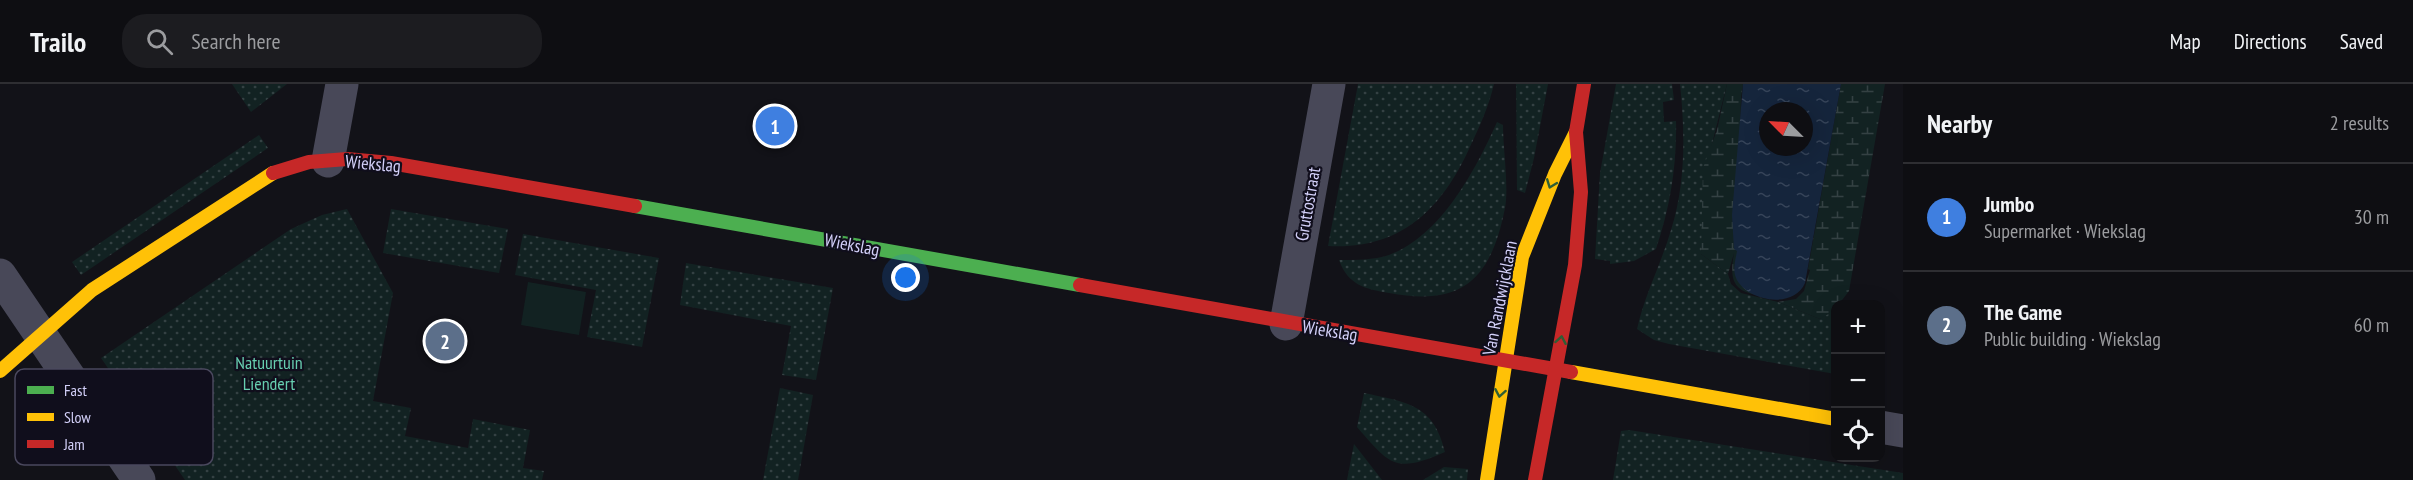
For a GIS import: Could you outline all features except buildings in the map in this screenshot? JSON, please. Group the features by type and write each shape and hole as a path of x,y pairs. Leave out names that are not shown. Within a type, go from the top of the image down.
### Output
{"street":[{"path":"328,161 342,84"},
{"name":"Gruttostraat","path":"1286,324 1329,84"},
{"name":"Van Randwijcklaan","path":"1535,480 1575,265 1581,192 1576,132 1584,84"},
{"name":"Van Randwijcklaan","path":"1487,480 1522,257 1555,174 1576,132"},
{"name":"Wiekslag","path":"0,371 93,291 267,175 291,166 347,159 391,164 1286,324 1506,360 1831,418"},
{"path":"0,275 63,369"},
{"path":"1885,428 1903,431"},
{"path":"129,465 139,480"}],"green space":[{"path":"232,84 287,84 251,112"},
{"path":"1358,84 1494,84 1487,109 1458,171 1431,208 1415,222 1397,233 1376,241 1328,246"},
{"path":"1516,84 1548,84 1525,193 1517,190"},
{"path":"1616,84 1672,84 1674,100 1663,102 1664,122 1676,121 1676,138 1672,186 1656,249 1634,261 1610,264 1610,261 1595,259 1600,173"},
{"path":"1680,84 1727,84 1711,148 1701,254 1728,274 1731,284 1741,293 1778,302 1820,319 1831,311 1831,373 1669,344 1654,340 1637,329 1676,212 1682,176 1683,120"},
{"path":"1727,84 1743,84 1737,250 1746,290 1758,295 1742,290 1734,282 1732,269 1734,253 1728,274 1701,254 1703,168 1717,130"},
{"path":"1841,84 1885,84 1849,291 1842,300 1831,300 1831,313 1820,319 1778,302 1796,299 1804,291 1810,270 1808,269"},
{"path":"1497,122 1503,125 1506,200 1492,253 1482,269 1470,282 1455,291 1437,295 1415,296 1380,291 1352,280 1339,260 1371,259 1389,255 1408,246 1425,233 1455,199 1479,160"},
{"path":"259,135 268,148 81,275 72,262"},
{"name":"Natuurtuin Liendert","path":"347,209 393,293 373,401 411,408 405,436 468,448 473,419 530,430 523,468 544,471 542,480 185,480 175,465 213,465 213,369 109,369 101,358 291,229 322,215"},
{"path":"391,209 508,229 499,273 383,253"},
{"path":"523,234 659,258 642,347 587,337 596,290 515,275"},
{"path":"686,263 833,288 816,380 782,375 791,326 680,305"},
{"path":"528,282 586,292 579,335 521,325"},
{"path":"780,388 813,395 798,480 763,480"},
{"path":"1364,393 1405,403 1426,415 1434,424 1445,452 1415,463 1404,464 1386,457 1357,427"},
{"path":"1629,430 1903,473 1903,480 1613,480 1621,431"},
{"path":"1354,444 1382,480 1347,480"},
{"path":"1444,467 1468,469 1467,480 1423,480"}],"water":[{"path":"1743,84 1841,84 1805,283 1799,292 1779,300 1756,296 1739,283 1735,275 1737,251 1734,249 1732,215"}],"traffic: fast":[{"path":"635,206 1080,285"}],"traffic: slow":[{"path":"1487,480 1522,257 1555,174 1576,132"},
{"path":"0,371 92,290 273,173"},
{"path":"1571,372 1831,418"}],"traffic: jam":[{"path":"1535,480 1575,265 1581,192 1576,132 1584,84"},
{"path":"273,173 309,162 347,159 391,163 635,206"},
{"path":"1080,285 1571,372"}],"place":[{"name":"Jumbo","path":"775,126"},
{"name":"The Game","path":"445,341"}]}
